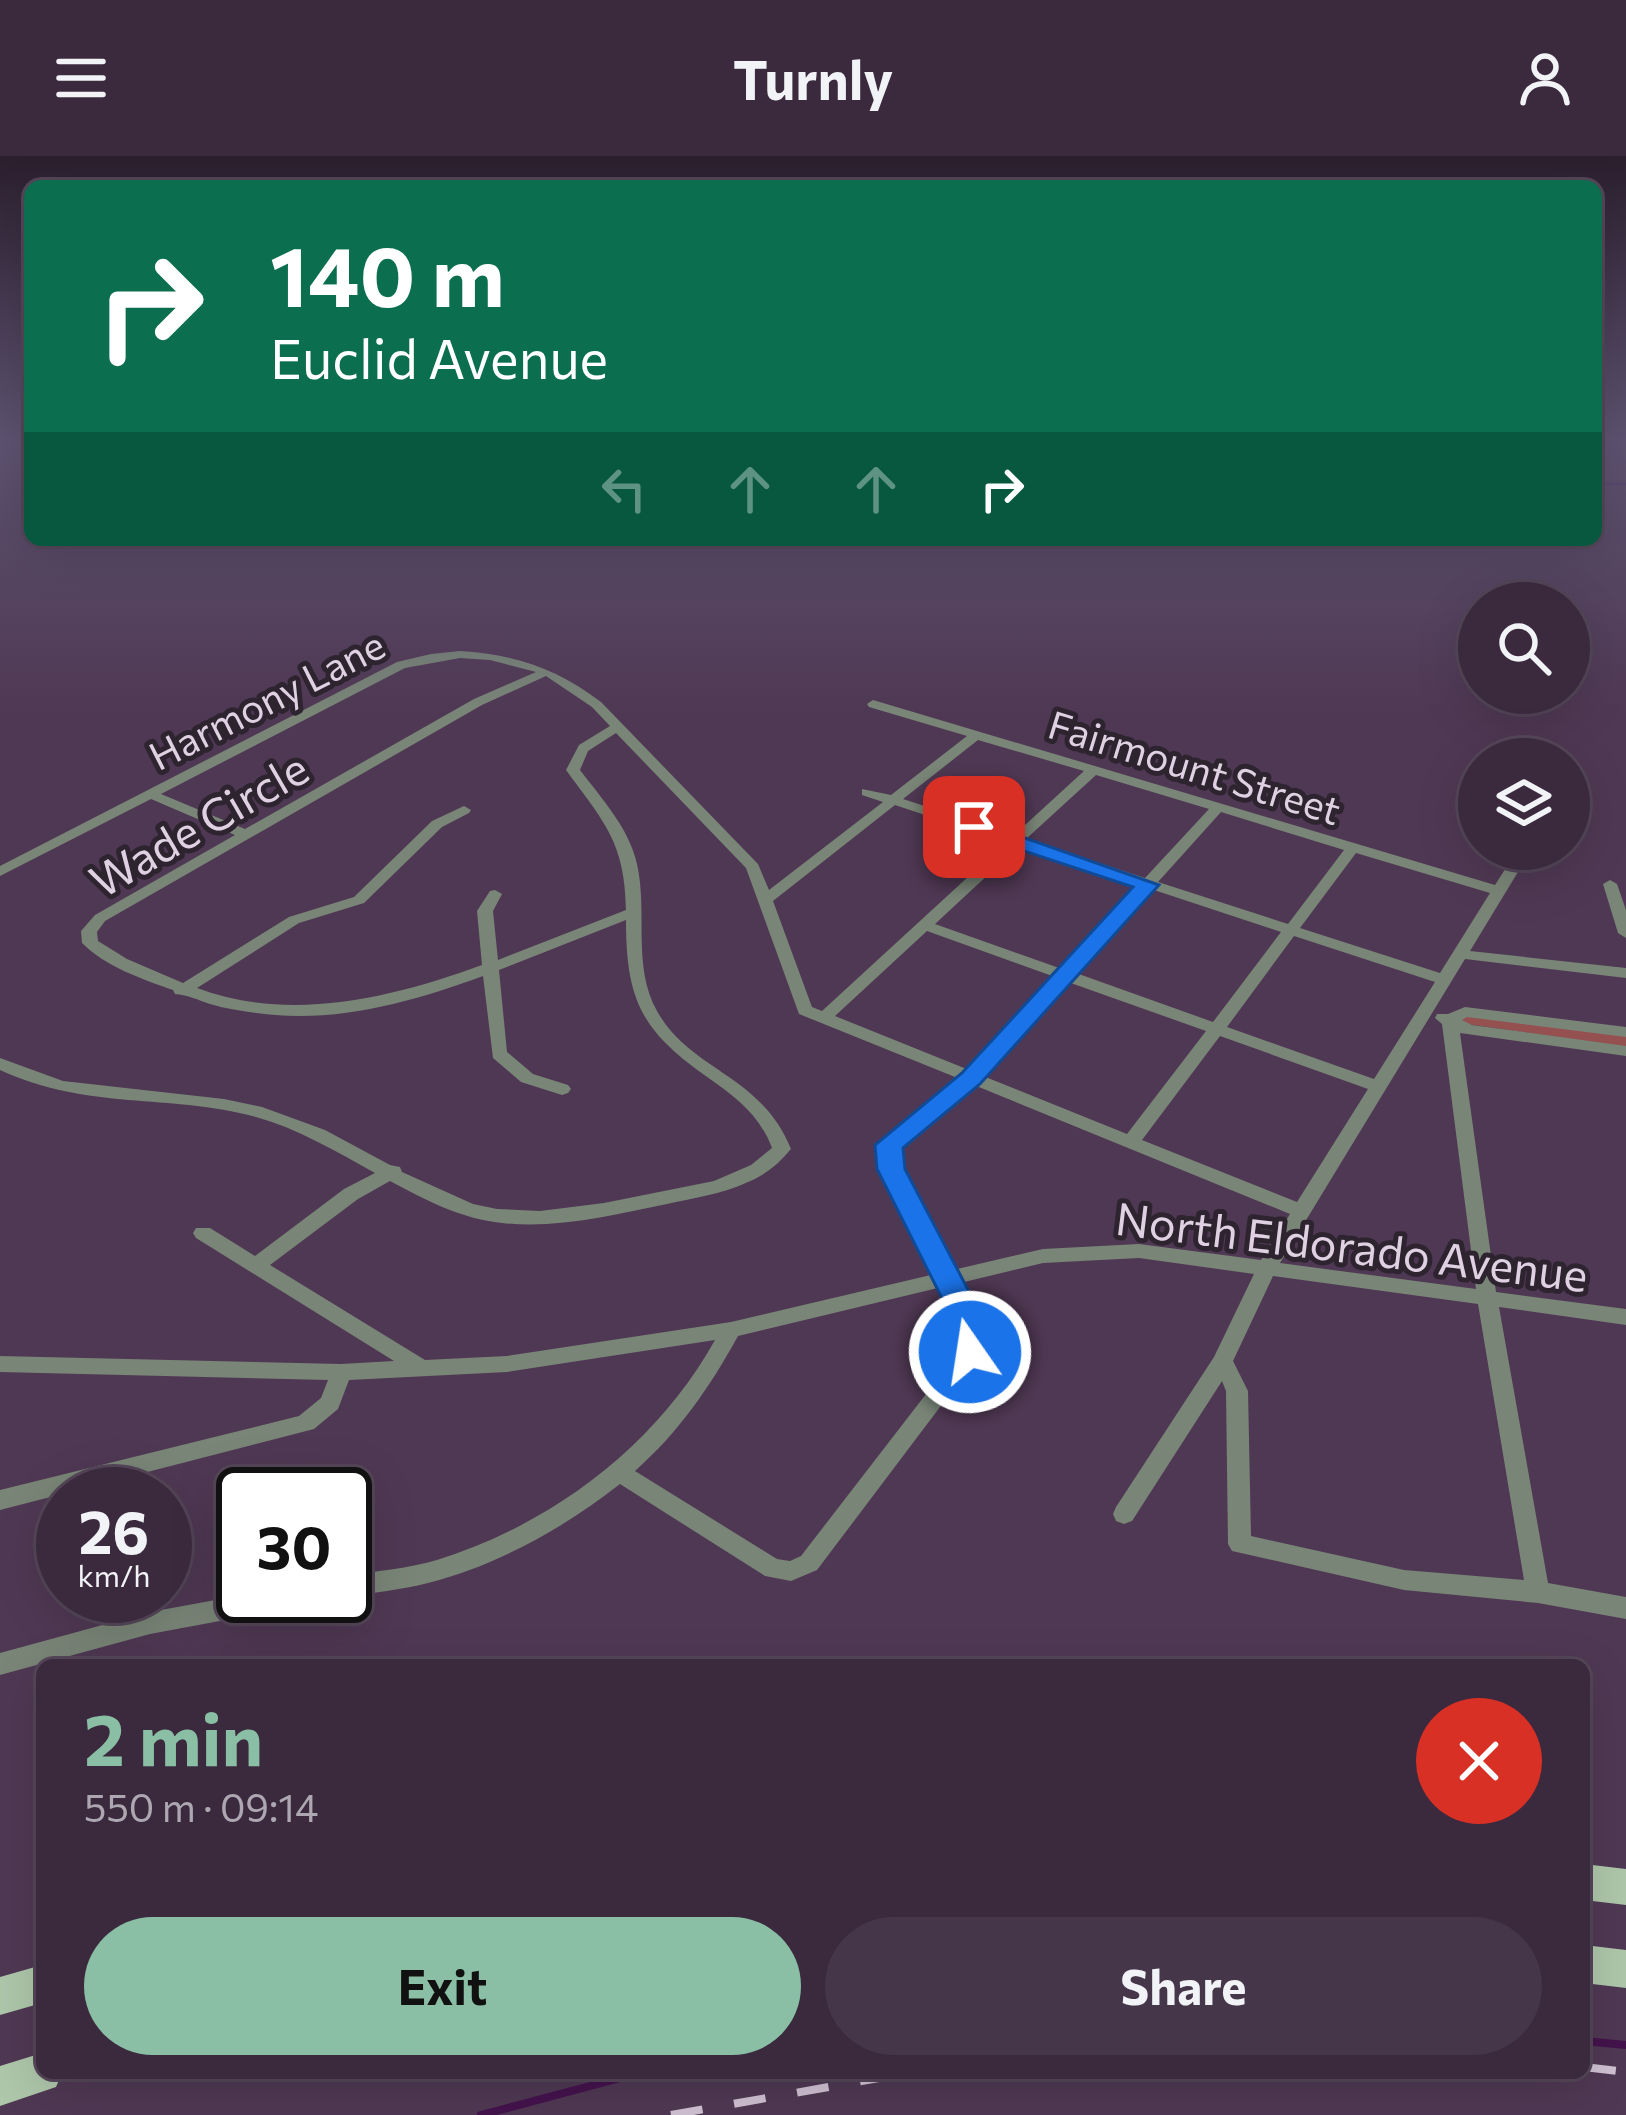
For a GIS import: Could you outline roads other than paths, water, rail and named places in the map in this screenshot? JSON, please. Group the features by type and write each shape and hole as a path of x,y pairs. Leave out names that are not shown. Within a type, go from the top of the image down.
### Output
{"main road":[{"path":"1590,1883 1626,1887"},
{"path":"1590,1965 1626,1969"},
{"path":"0,1996 36,1986"},
{"path":"0,2086 36,2075"}],"street":[{"name":"Harmony Lane","path":"0,872 424,658 488,653 544,673 598,704 723,832 753,867 768,898 800,1003 823,1019"},
{"name":"Wade Circle","path":"544,673 478,702 100,918 89,931 90,944 181,992 255,1010 328,1013 386,1004 631,913"},
{"name":"Fairmount Street","path":"873,704 1498,892"},
{"path":"0,1063 60,1089 217,1102 298,1121 466,1208 496,1216 561,1217 713,1188 762,1171 782,1149 776,1125 672,1042 649,1012 634,958 632,872 621,836 573,770 575,755 591,740 618,727"},
{"path":"768,898 976,735"},
{"path":"1093,770 823,1019 1303,1212"},
{"path":"867,792 1441,980"},
{"path":"152,795 246,835"},
{"path":"622,1474 773,1569 790,1571 808,1563 970,1352 973,1328 891,1169 889,1145 971,1078 1217,808"},
{"path":"181,992 294,920 358,899 437,824 464,810"},
{"path":"1131,1142 1353,848"},
{"path":"1124,1514 1223,1361 1267,1267 1512,870"},
{"path":"1610,884 1626,934"},
{"path":"495,894 485,911 494,964 499,1054 527,1078 562,1089"},
{"path":"925,925 1378,1087"},
{"path":"1458,954 1626,973"},
{"path":"1450,1020 1465,1012 1626,1032"},
{"path":"1421,1015 1450,1020 1468,1030 1626,1051"},
{"path":"1450,1020 1487,1296 1538,1592"},
{"path":"256,1265 351,1194 393,1171"},
{"path":"203,1234 422,1368"},
{"name":"North Eldorado Avenue","path":"0,1364 341,1372 507,1364 731,1330 1043,1256 1115,1252 1267,1267 1626,1317"},
{"path":"372,1582 437,1570 535,1528 622,1474 708,1377 731,1330"},
{"path":"1223,1361 1237,1391 1240,1544 1404,1580 1538,1592 1626,1608"},
{"path":"0,1500 306,1423 330,1403 341,1372"},
{"path":"0,1664 150,1623 216,1611"}],"waterway":[{"path":"1590,2042 1626,2045"},
{"path":"481,2115 616,2079"}],"railway":[{"path":"1590,2068 1626,2072"},
{"path":"671,2115 873,2079"}]}
